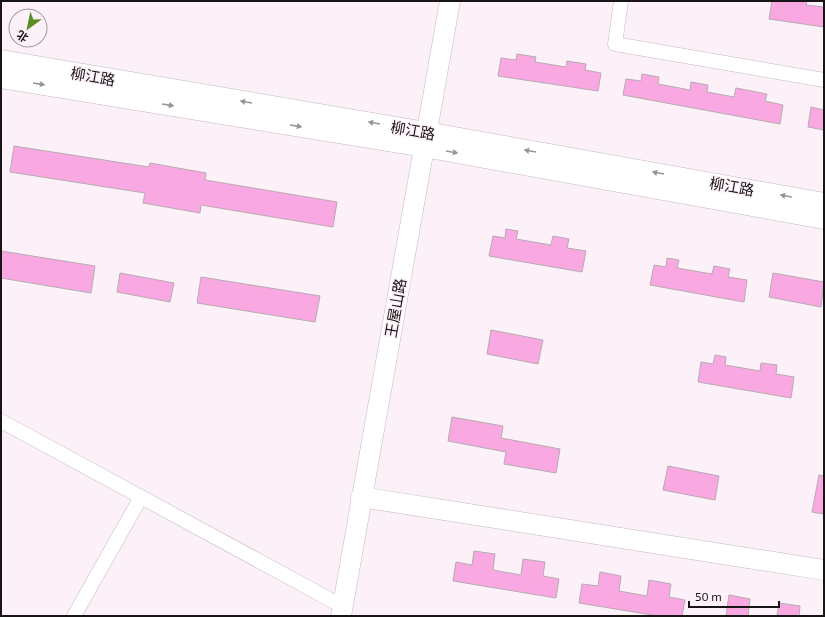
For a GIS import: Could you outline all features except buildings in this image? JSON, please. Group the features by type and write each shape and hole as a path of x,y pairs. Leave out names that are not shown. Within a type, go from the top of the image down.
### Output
{"street":[{"name":"王屋山路","path":"341,611 450,1"},
{"path":"621,1 615,44 824,80"},
{"name":"柳江路","path":"1,60 425,140 824,219"},
{"name":"柳江路","path":"1,78 425,140 824,203"},
{"path":"1,421 141,497 341,611"},
{"path":"361,496 824,570"},
{"path":"74,616 141,497"}]}
